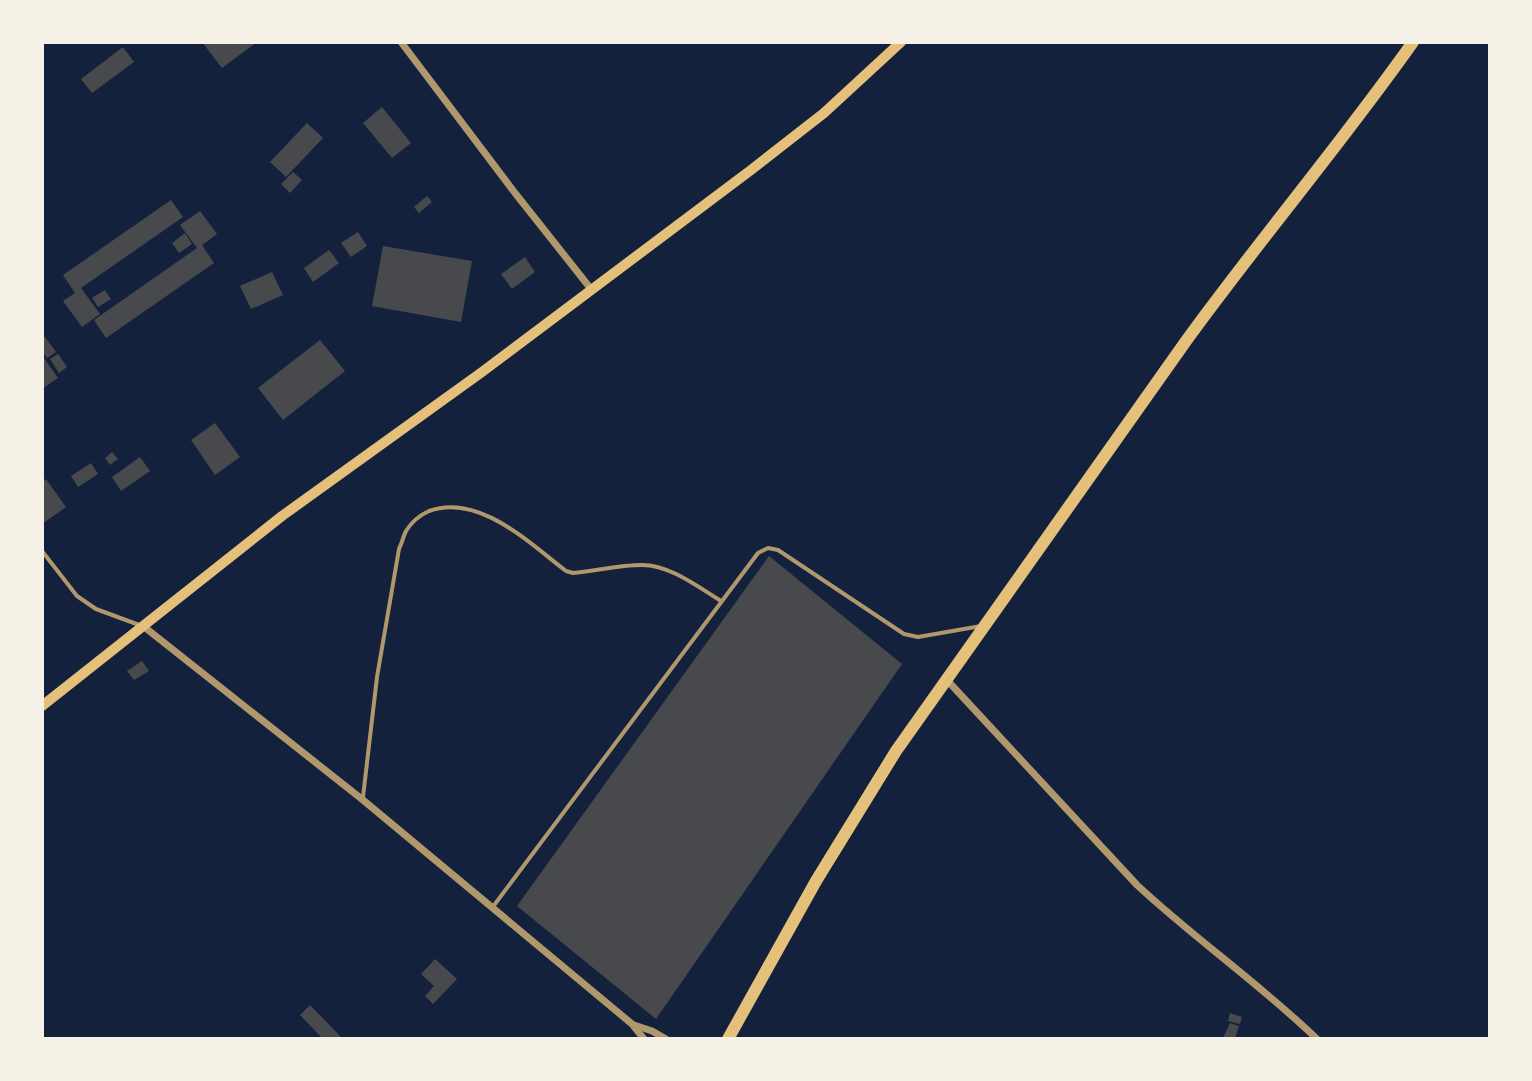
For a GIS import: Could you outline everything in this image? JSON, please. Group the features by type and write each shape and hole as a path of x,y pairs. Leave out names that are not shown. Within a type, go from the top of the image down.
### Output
{"main road":[{"path":"42,706 282,516 684,222 824,113 901,42"},
{"path":"728,1039 845,832 896,751 1216,299 1336,147 1413,42"}],"street":[{"path":"401,42 591,289"},
{"path":"143,626 363,800 632,1024 644,1039"},
{"path":"946,679 1137,885 1317,1039"},
{"path":"632,1024 666,1039"}],"lane":[{"path":"363,800 377,677 399,549 407,530 422,514 439,508 469,508 509,527 566,571 573,573 642,565 658,567 722,601"},
{"path":"492,908 758,553 768,548 778,550 904,634 918,637 984,626"},
{"path":"42,551 77,596 96,609 143,626"}],"building":[{"path":"202,42 257,42 222,68"},
{"path":"123,47 134,62 92,93 81,79"},
{"path":"382,107 411,143 392,158 363,123"},
{"path":"307,123 323,138 286,177 270,162"},
{"path":"293,172 302,180 290,193 281,184"},
{"path":"427,196 432,202 419,213 414,207"},
{"path":"171,200 183,217 81,288 100,314 82,327 63,301 75,293 63,275"},
{"path":"200,211 217,234 202,245 214,263 106,338 94,320 197,248 180,225"},
{"path":"358,232 367,246 351,257 341,243"},
{"path":"185,233 192,244 179,253 172,243"},
{"path":"383,246 472,261 461,322 372,306"},
{"path":"329,250 339,263 313,282 304,268"},
{"path":"525,257 535,272 512,289 501,274"},
{"path":"272,272 283,295 251,309 240,286"},
{"path":"105,290 111,299 98,307 92,298"},
{"path":"42,333 56,352 47,358 42,351"},
{"path":"320,340 345,371 283,420 258,388"},
{"path":"58,354 67,367 59,373 50,359"},
{"path":"42,355 58,378 42,389"},
{"path":"215,423 240,457 215,475 191,440"},
{"path":"112,452 118,459 110,465 105,458"},
{"path":"140,457 150,471 121,491 112,477"},
{"path":"91,463 98,474 78,487 71,476"},
{"path":"46,479 66,507 42,524 42,482"},
{"path":"769,556 902,664 656,1019 517,906"},
{"path":"142,661 149,671 134,680 127,671"},
{"path":"435,959 457,979 433,1004 425,996 434,986 421,974"},
{"path":"310,1005 343,1039 323,1039 300,1015"},
{"path":"1230,1013 1242,1017 1240,1024 1228,1021"},
{"path":"1230,1023 1239,1026 1235,1039 1223,1038"}]}
